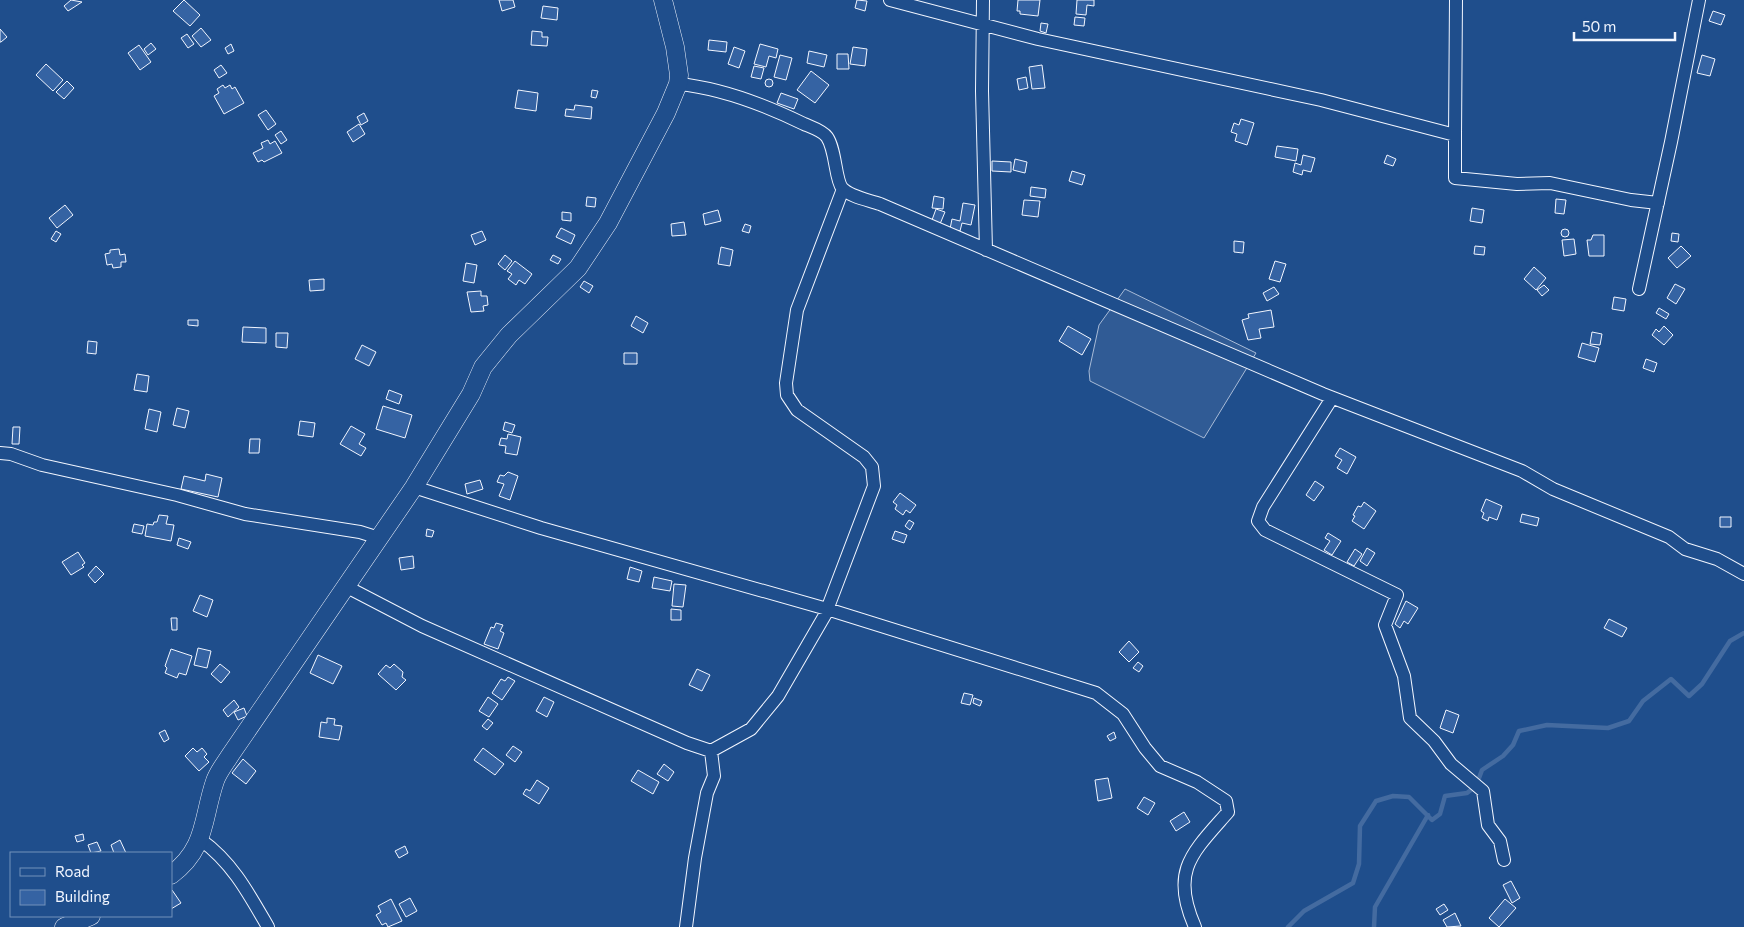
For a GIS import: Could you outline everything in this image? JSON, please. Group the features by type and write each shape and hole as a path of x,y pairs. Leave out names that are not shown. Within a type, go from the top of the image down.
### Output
{"street":[{"path":"172,874 186,863 201,840 216,779 414,486 471,394 482,367 497,348 578,268 608,223 666,113 678,84 679,75 675,46 663,0"},
{"path":"890,0 1038,39 1321,100 1455,135"},
{"path":"983,0 982,91 986,250"},
{"path":"1456,0 1455,178 1517,184 1550,182 1631,200 1658,203"},
{"path":"1639,289 1699,0"},
{"path":"347,586 431,630 687,743 711,751 751,729 778,696 827,609 874,486 872,467 864,457 797,410 787,395 786,383 797,310 843,189 835,157 827,136 745,98 678,84"},
{"path":"843,189 1332,398 1522,470 1553,489 1668,537 1685,549 1717,559 1744,574"},
{"path":"1332,398 1263,507 1258,521 1265,530 1397,595 1385,625 1404,676 1410,718 1434,741 1451,764 1483,791 1488,825 1500,842 1504,860"},
{"path":"0,453 11,454 42,465 177,495 245,514 360,532 378,538"},
{"path":"414,486 541,528 827,609 1096,693 1123,714 1145,748 1160,766 1198,782 1226,801 1228,812 1189,858 1185,878 1186,905 1195,927"},
{"path":"686,927 695,858 707,793 714,776 711,751"},
{"path":"201,840 219,853 248,892 268,927"},
{"path":"64,927 89,917"}],"shaded area":[{"path":"1125,289 1256,353 1204,438 1090,381 1089,371 1099,325"}],"building":[{"path":"71,0 82,2 68,11 64,6"},
{"path":"184,0 200,15 190,26 173,11"},
{"path":"499,0 513,0 515,7 502,11"},
{"path":"857,0 867,1 865,11 855,8"},
{"path":"1018,0 1040,0 1038,16 1020,14 1020,11 1017,11"},
{"path":"1077,0 1094,0 1094,6 1087,5 1086,15 1076,14"},
{"path":"543,6 558,8 557,20 541,18"},
{"path":"1713,11 1725,15 1721,25 1709,21"},
{"path":"1075,17 1085,18 1084,26 1074,25"},
{"path":"1041,23 1048,24 1046,33 1040,31"},
{"path":"201,28 211,40 201,47 192,36"},
{"path":"0,29 7,37 1,42 0,42"},
{"path":"532,31 542,32 542,37 548,37 547,46 531,45"},
{"path":"187,34 194,44 188,48 181,38"},
{"path":"709,40 727,42 726,52 708,50"},
{"path":"151,43 156,49 148,55 144,49"},
{"path":"231,44 234,51 228,54 225,48"},
{"path":"760,44 778,49 776,58 769,56 766,67 754,64"},
{"path":"139,45 151,62 140,70 128,53"},
{"path":"734,47 745,51 739,68 728,64"},
{"path":"853,47 867,49 865,66 850,64"},
{"path":"809,51 827,55 824,67 807,63"},
{"path":"837,54 848,54 849,69 837,69"},
{"path":"780,55 792,58 786,80 774,77"},
{"path":"1702,55 1715,59 1710,76 1697,73"},
{"path":"46,64 63,80 53,91 36,75"},
{"path":"221,65 227,73 219,78 214,70"},
{"path":"1042,65 1045,88 1032,89 1029,67"},
{"path":"754,66 764,68 761,79 751,77"},
{"path":"811,71 829,85 815,103 797,90"},
{"path":"1026,77 1028,88 1019,90 1017,79"},
{"path":"769,79 773,83 769,87 765,83"},
{"path":"67,81 74,88 64,99 56,92"},
{"path":"223,85 225,88 230,85 232,89 235,87 244,103 224,114 214,96 219,93 217,89"},
{"path":"518,90 538,93 536,111 515,108"},
{"path":"592,90 598,91 596,98 591,97"},
{"path":"781,93 798,99 794,109 777,103"},
{"path":"575,105 592,107 591,119 565,116 566,109 574,110"},
{"path":"266,110 276,124 268,130 258,115"},
{"path":"364,113 368,121 361,125 357,117"},
{"path":"1241,119 1254,123 1247,145 1235,141 1237,134 1231,132 1234,123 1239,125"},
{"path":"359,124 365,134 353,142 347,132"},
{"path":"281,131 287,140 281,144 275,135"},
{"path":"268,140 270,144 275,141 282,153 264,162 262,160 258,162 253,153 263,148 261,143"},
{"path":"1277,146 1298,149 1296,161 1275,157"},
{"path":"1303,155 1315,158 1311,172 1303,170 1302,175 1293,172 1295,163 1301,165"},
{"path":"1387,155 1396,159 1393,166 1384,163"},
{"path":"1015,159 1027,162 1025,173 1013,170"},
{"path":"992,161 1011,162 1011,172 992,171"},
{"path":"1072,171 1085,175 1082,185 1069,181"},
{"path":"1031,187 1046,189 1045,198 1030,196"},
{"path":"934,196 944,198 943,209 932,208"},
{"path":"587,197 596,198 595,207 586,206"},
{"path":"1556,199 1566,200 1564,214 1555,213"},
{"path":"1024,200 1040,201 1038,217 1022,215"},
{"path":"963,203 975,205 971,225 962,223 960,231 950,229 952,219 960,221"},
{"path":"65,205 73,215 57,228 49,218"},
{"path":"1472,208 1484,210 1482,223 1470,221"},
{"path":"936,209 945,212 940,224 932,220"},
{"path":"718,210 721,221 705,225 703,214"},
{"path":"562,212 571,213 571,221 562,220"},
{"path":"684,222 686,235 672,236 671,224"},
{"path":"745,224 751,226 749,233 742,231"},
{"path":"561,228 575,235 571,244 556,237"},
{"path":"1565,229 1569,233 1565,237 1561,233"},
{"path":"56,231 61,234 56,242 51,239"},
{"path":"482,231 486,240 475,245 471,235"},
{"path":"1672,233 1679,234 1678,242 1671,241"},
{"path":"1593,235 1604,235 1604,256 1589,256 1587,240 1591,240"},
{"path":"1574,239 1576,254 1564,256 1562,240"},
{"path":"1234,241 1244,242 1243,253 1234,252"},
{"path":"1475,246 1485,247 1484,255 1474,254"},
{"path":"1681,246 1691,256 1677,268 1668,258"},
{"path":"721,247 733,250 730,266 718,264"},
{"path":"119,249 120,255 125,254 126,262 121,262 121,267 113,268 112,264 107,265 105,254 110,253 110,250"},
{"path":"505,255 512,261 505,270 498,264"},
{"path":"553,255 561,259 558,264 550,260"},
{"path":"515,261 532,274 525,284 519,280 516,285 508,279 512,274 507,271"},
{"path":"1275,261 1286,264 1280,282 1269,279"},
{"path":"466,263 477,265 474,283 463,281"},
{"path":"1534,267 1546,278 1536,290 1524,279"},
{"path":"324,279 324,290 310,291 309,280"},
{"path":"584,281 593,286 589,293 580,287"},
{"path":"1675,284 1685,289 1676,304 1667,298"},
{"path":"1544,285 1549,290 1542,296 1537,290"},
{"path":"1274,287 1279,294 1267,301 1263,293"},
{"path":"481,291 481,296 487,296 488,305 483,306 484,311 471,312 467,292"},
{"path":"1614,297 1626,299 1624,311 1612,309"},
{"path":"1659,308 1669,314 1666,319 1656,313"},
{"path":"1271,310 1274,327 1259,329 1261,338 1248,340 1242,320 1249,318 1248,314"},
{"path":"636,316 648,323 643,333 631,326"},
{"path":"188,320 198,320 198,326 188,325"},
{"path":"1068,326 1091,339 1082,355 1059,341"},
{"path":"1664,326 1673,335 1664,345 1652,335 1656,329 1659,332"},
{"path":"243,327 266,328 266,343 242,342"},
{"path":"1592,332 1602,334 1600,345 1590,344"},
{"path":"276,333 288,333 287,348 276,347"},
{"path":"88,341 97,342 96,354 87,353"},
{"path":"1582,343 1599,348 1595,362 1578,357"},
{"path":"362,345 376,352 369,366 355,359"},
{"path":"624,353 637,353 637,364 624,364"},
{"path":"1646,359 1657,363 1654,372 1643,368"},
{"path":"137,374 149,376 147,392 134,390"},
{"path":"389,390 402,395 399,404 386,399"},
{"path":"383,406 412,415 405,438 376,429"},
{"path":"177,408 189,411 185,428 173,425"},
{"path":"149,409 161,412 157,432 145,429"},
{"path":"300,421 315,423 313,437 298,435"},
{"path":"505,422 515,425 512,433 503,430"},
{"path":"351,426 365,434 359,444 366,448 361,456 340,444"},
{"path":"13,427 20,427 19,444 12,444"},
{"path":"508,434 521,437 517,455 505,453 506,446 499,445 501,438 507,439"},
{"path":"250,439 260,439 259,453 249,453"},
{"path":"1340,448 1356,457 1347,474 1337,468 1342,460 1335,456"},
{"path":"508,472 518,476 510,500 499,496 504,484 497,482 500,475 504,476"},
{"path":"206,474 222,478 218,497 181,489 184,476 205,481"},
{"path":"480,480 483,489 467,494 465,484"},
{"path":"1315,481 1324,487 1314,501 1306,495"},
{"path":"900,493 916,505 910,513 906,510 903,515 895,509 897,505 893,502"},
{"path":"1486,499 1502,506 1497,520 1489,517 1488,521 1482,518 1484,513 1481,511"},
{"path":"1364,502 1376,511 1364,529 1352,521 1358,506 1361,507"},
{"path":"1522,514 1539,518 1537,526 1520,522"},
{"path":"159,515 168,516 166,524 174,525 171,541 145,536 147,524 153,525 154,522 157,522"},
{"path":"1720,517 1731,517 1731,527 1720,527"},
{"path":"909,520 914,523 910,530 905,526"},
{"path":"134,524 144,526 142,534 132,532"},
{"path":"427,529 434,531 432,537 426,536"},
{"path":"895,531 907,535 904,543 892,539"},
{"path":"1328,533 1341,541 1332,555 1324,550 1330,541 1325,538"},
{"path":"179,538 191,542 188,549 177,545"},
{"path":"1367,548 1375,553 1367,566 1360,561"},
{"path":"1355,549 1362,554 1354,566 1347,562"},
{"path":"78,552 85,563 82,565 84,567 71,575 62,562"},
{"path":"413,556 414,568 401,570 399,558"},
{"path":"96,566 104,574 95,583 88,575"},
{"path":"630,567 642,571 639,582 627,579"},
{"path":"654,577 672,581 670,591 652,588"},
{"path":"674,584 686,585 683,607 672,606"},
{"path":"200,595 213,600 207,617 193,611"},
{"path":"1406,601 1418,608 1408,624 1404,621 1400,628 1395,624"},
{"path":"671,609 681,610 681,620 671,620"},
{"path":"171,618 177,618 177,630 172,630"},
{"path":"1609,619 1627,628 1622,637 1604,628"},
{"path":"496,623 503,625 500,631 504,633 498,649 484,644 491,627 494,628"},
{"path":"1129,641 1139,652 1129,662 1119,652"},
{"path":"198,648 211,651 207,668 194,665"},
{"path":"171,649 192,656 186,675 179,673 177,678 165,673 167,668 165,666"},
{"path":"318,655 342,666 333,684 310,673"},
{"path":"1138,662 1143,666 1139,672 1133,668"},
{"path":"220,664 230,672 221,683 211,674"},
{"path":"394,664 403,672 402,677 406,680 396,690 378,674 386,665 390,668"},
{"path":"697,669 710,675 702,691 689,685"},
{"path":"508,677 515,681 502,700 492,693 501,679 505,681"},
{"path":"964,693 973,695 970,705 961,703"},
{"path":"488,697 498,704 489,717 479,711"},
{"path":"544,697 554,702 547,717 536,711"},
{"path":"974,698 982,701 980,706 973,703"},
{"path":"234,700 239,707 228,717 223,710"},
{"path":"244,708 247,716 238,720 234,712"},
{"path":"1446,710 1459,715 1453,733 1440,728"},
{"path":"327,718 335,719 334,725 342,726 339,740 319,737 321,722 327,723"},
{"path":"488,719 493,723 487,730 482,726"},
{"path":"165,730 169,739 164,742 159,733"},
{"path":"1114,732 1116,738 1110,741 1107,736"},
{"path":"513,746 522,752 515,762 506,755"},
{"path":"193,748 197,752 202,748 207,754 204,757 209,762 199,771 185,756"},
{"path":"483,748 504,764 495,775 474,760"},
{"path":"243,759 256,771 246,784 232,773"},
{"path":"664,764 674,772 668,781 657,774"},
{"path":"638,770 659,782 653,794 631,781"},
{"path":"1108,778 1112,798 1098,801 1095,780"},
{"path":"537,780 549,788 539,804 523,794 526,789 530,791"},
{"path":"1144,797 1155,803 1148,815 1137,808"},
{"path":"1184,812 1190,822 1176,831 1170,821"},
{"path":"83,834 84,840 77,842 75,836"},
{"path":"120,840 126,852 114,852 111,845"},
{"path":"97,842 101,851 91,852 88,845"},
{"path":"405,846 408,853 399,858 395,851"},
{"path":"1511,881 1520,898 1512,903 1503,885"},
{"path":"172,890 181,903 172,908"},
{"path":"410,898 417,911 406,917 399,904"},
{"path":"391,899 402,921 388,927 386,923 382,925 376,915 381,912 378,906"},
{"path":"1505,899 1516,908 1499,927 1489,918"},
{"path":"1444,904 1448,910 1440,915 1436,909"},
{"path":"1455,913 1461,926 1447,927 1443,920"}],"waterway":[{"path":"1288,927 1304,911 1353,883 1359,864 1360,826 1376,801 1393,796 1409,797 1432,820 1440,814 1445,796 1467,793 1476,786 1482,770 1503,756 1513,745 1519,731 1547,725 1608,728 1629,721 1643,701 1671,679 1689,696 1702,684 1730,641 1744,633"},
{"path":"1374,927 1375,907 1428,815"}]}
